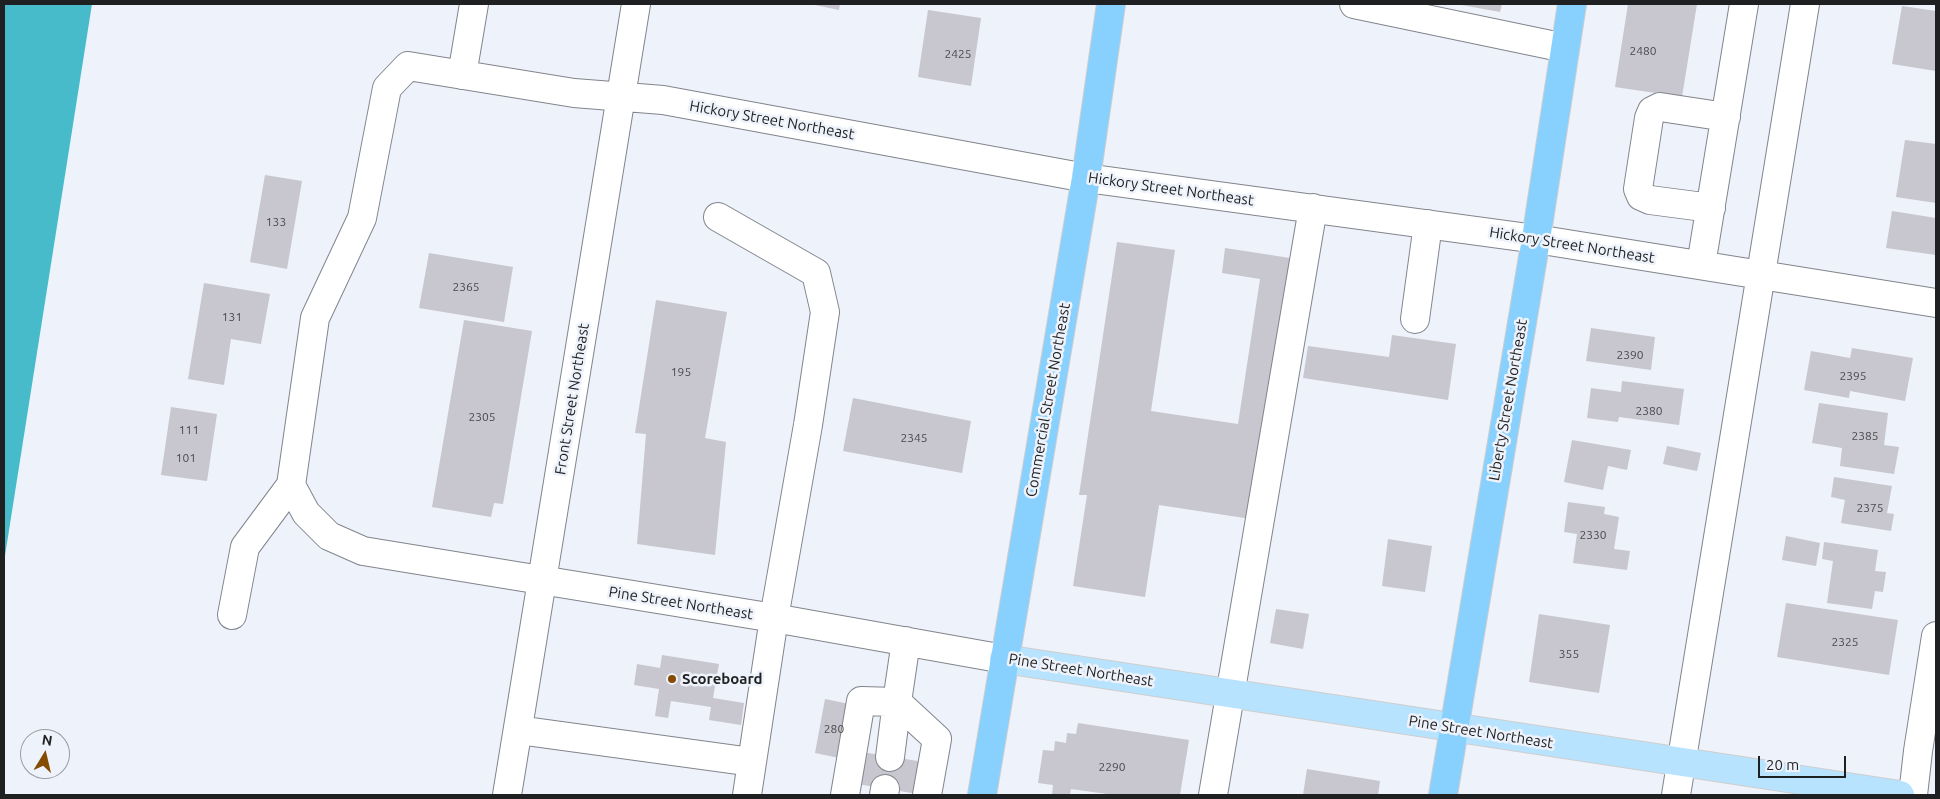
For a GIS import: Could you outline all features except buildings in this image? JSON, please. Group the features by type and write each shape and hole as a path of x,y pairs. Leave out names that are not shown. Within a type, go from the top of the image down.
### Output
{"highway":[{"name":"Commercial Street Northeast","path":"982,795 1086,178 1111,4"},
{"name":"Liberty Street Northeast","path":"1443,795 1536,239 1572,4"}],"main road":[{"name":"Pine Street Northeast","path":"1004,659 1900,795"}],"street":[{"path":"462,75 474,4"},
{"name":"Front Street Northeast","path":"507,795 636,4"},
{"path":"1354,4 1565,48"},
{"path":"1701,265 1744,4"},
{"path":"1676,795 1805,4"},
{"name":"Hickory Street Northeast","path":"291,485 315,318 362,218 387,88 408,66 574,93 662,100 1086,178 1536,239 1936,302"},
{"path":"1711,208 1650,200 1641,196 1638,189 1649,118 1652,111 1660,107 1726,117"},
{"path":"1213,795 1313,208"},
{"path":"718,217 816,273 825,312 808,425 774,618 747,795"},
{"path":"1415,319 1428,224"},
{"path":"232,615 245,547 291,485"},
{"name":"Pine Street Northeast","path":"291,485 306,514 330,536 363,551 774,618 1004,659"},
{"path":"1913,795 1936,636"},
{"path":"890,756 906,641"},
{"path":"845,795 861,701 897,702 937,739 927,795"},
{"path":"518,730 752,762"}],"water":[{"path":"4,4 92,4 4,562"}],"place":[{"name":"Scoreboard","path":"672,679"}]}
